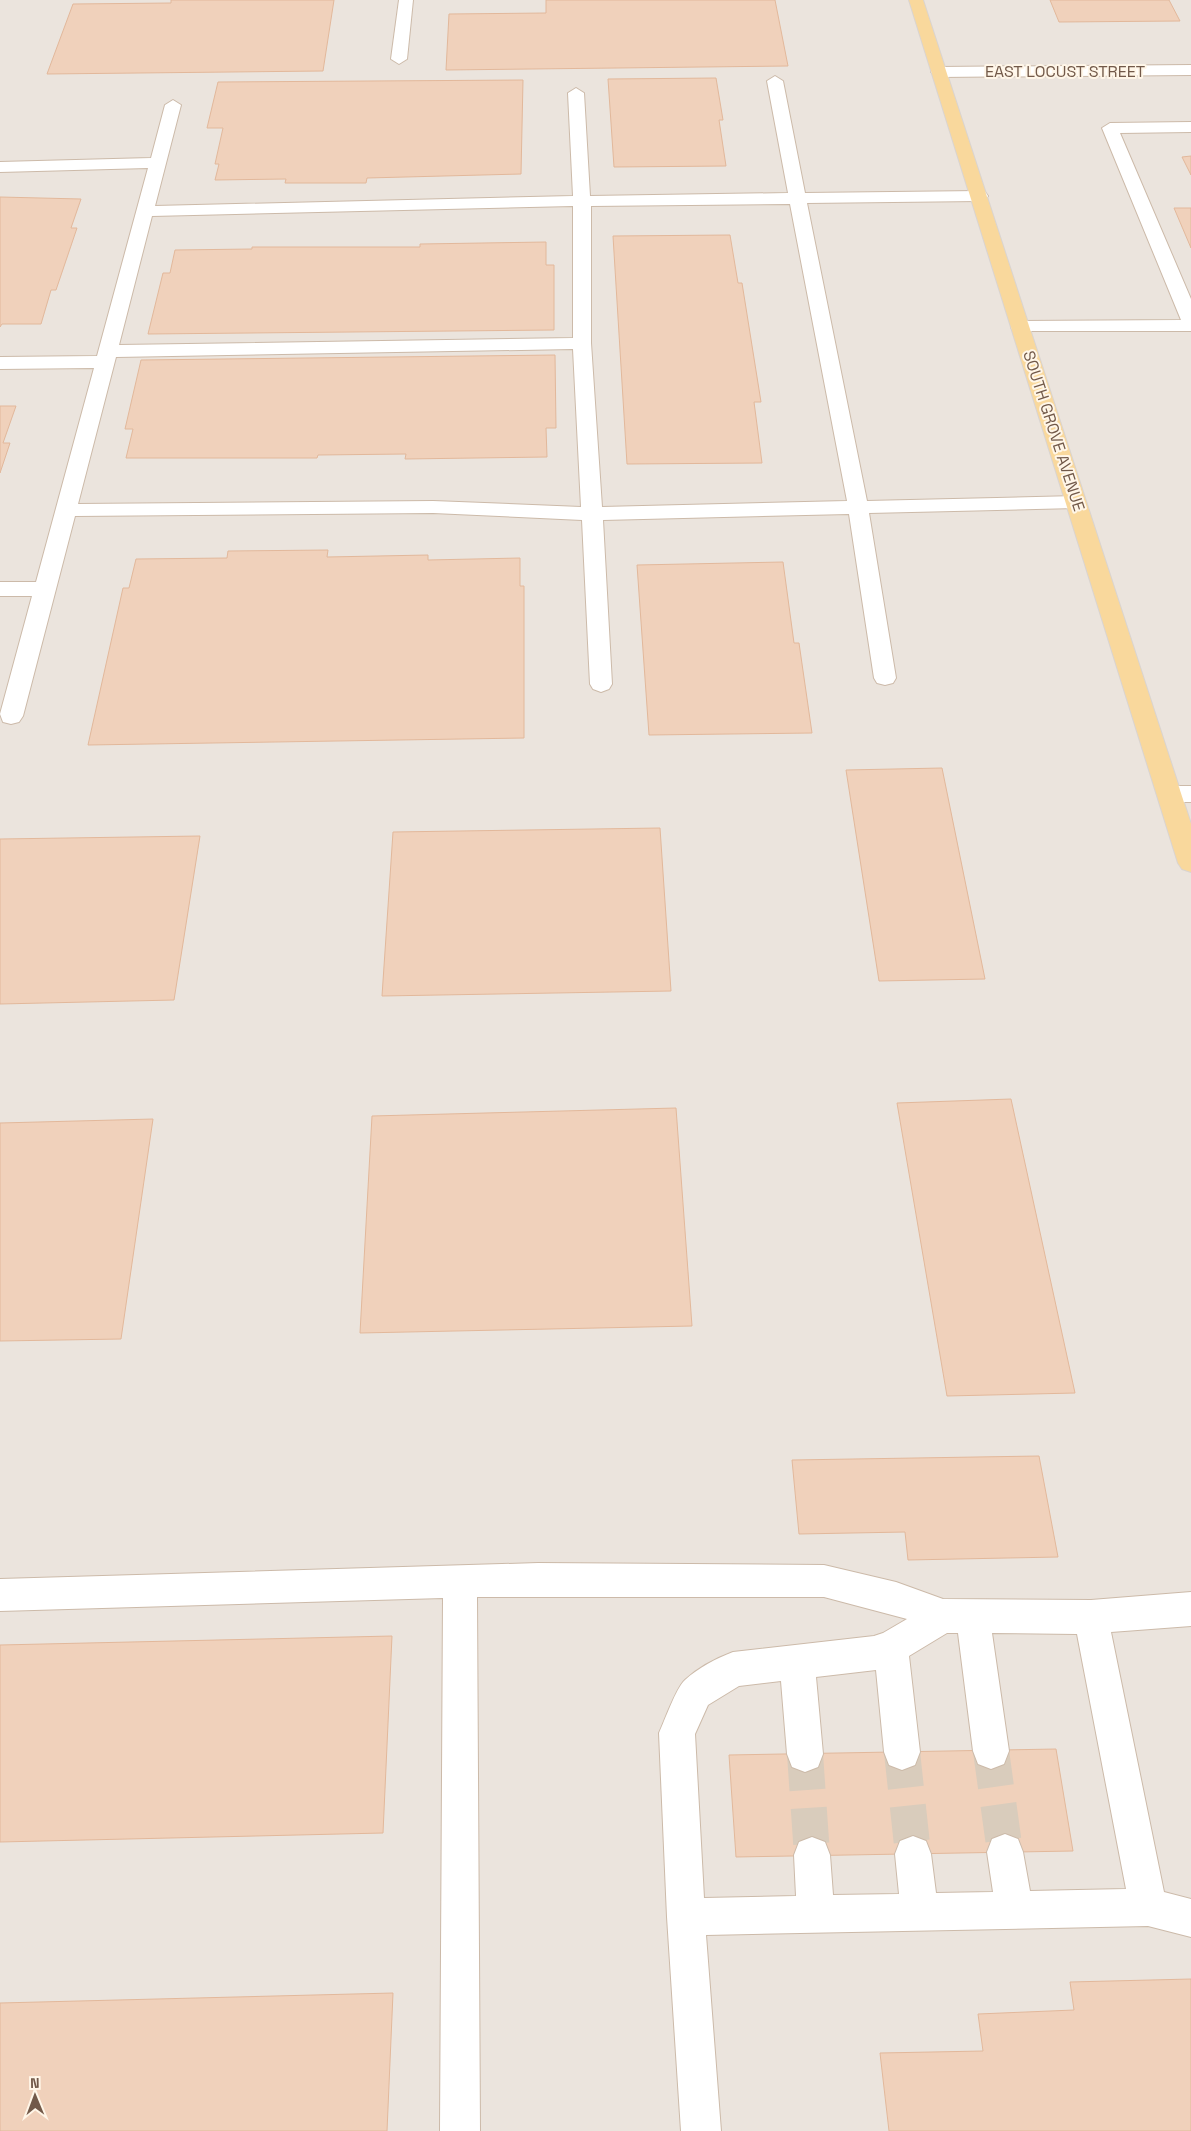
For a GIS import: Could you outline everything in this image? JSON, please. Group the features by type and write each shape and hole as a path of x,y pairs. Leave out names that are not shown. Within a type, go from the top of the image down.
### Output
{"main road":[{"name":"SOUTH GROVE AVENUE","path":"916,0 1076,502 1180,794 1191,863"}],"street":[{"path":"399,59 406,0"},
{"name":"EAST LOCUST STREET","path":"939,72 1191,70"},
{"path":"775,81 858,507 884,678"},
{"path":"576,93 582,201 582,342 601,684"},
{"path":"11,716 173,104"},
{"path":"1020,327 1191,323 1110,128 1191,127"},
{"path":"0,167 156,163"},
{"path":"145,211 582,201 979,196"},
{"path":"0,362 582,342"},
{"path":"66,510 434,507 592,514 1076,502"},
{"path":"0,589 45,589"},
{"path":"0,1595 538,1579 824,1581 896,1598 958,1617 1091,1617 1191,1609"},
{"path":"460,1581 460,2131"},
{"path":"701,2131 686,1917 677,1733 696,1693 733,1669 874,1653 890,1648 958,1617"},
{"path":"958,1617 991,1751"},
{"path":"1091,1617 1148,1907"},
{"path":"890,1648 902,1752"},
{"path":"797,1661 805,1754"},
{"path":"1005,1852 1014,1909"},
{"path":"913,1854 920,1913"},
{"path":"812,1856 816,1915"},
{"path":"686,1917 1148,1907 1191,1918"}],"shaded area":[{"path":"0,0 1191,0 1191,2131 0,2131"}],"building":[{"path":"171,0 334,0 323,71 47,74 73,4 171,3"},
{"path":"546,0 775,0 788,66 446,70 449,14 546,13"},
{"path":"1050,0 1169,0 1180,21 1059,22"},
{"path":"716,78 723,120 719,120 726,166 614,167 608,79"},
{"path":"523,80 521,174 367,178 366,183 285,183 286,179 215,180 219,164 215,164 223,128 207,128 218,82"},
{"path":"1191,156 1191,175 1182,157"},
{"path":"0,197 81,199 71,228 77,228 56,290 51,290 41,324 2,324 0,327"},
{"path":"1174,208 1191,208 1191,248"},
{"path":"730,235 738,283 742,283 761,402 754,402 762,463 627,464 613,236"},
{"path":"546,242 546,265 554,265 554,330 148,334 163,273 170,273 175,250 252,249 252,247 420,247 420,244"},
{"path":"555,355 556,428 546,428 547,457 405,459 406,454 318,455 317,458 126,458 133,429 125,429 141,360"},
{"path":"0,406 16,406 3,443 10,443 0,473"},
{"path":"328,550 327,557 428,555 428,560 520,558 520,586 524,586 524,738 88,745 123,588 129,588 136,559 227,558 228,551"},
{"path":"783,562 794,643 799,643 812,733 649,735 637,565"},
{"path":"942,768 985,979 879,981 846,770"},
{"path":"660,828 671,991 382,996 393,832"},
{"path":"200,836 174,1000 0,1004 0,839"},
{"path":"1011,1099 1075,1393 947,1396 897,1103"},
{"path":"676,1108 692,1326 360,1333 372,1116"},
{"path":"153,1119 121,1339 0,1341 0,1123"},
{"path":"1039,1456 1058,1557 908,1560 905,1532 799,1534 792,1460"},
{"path":"392,1636 383,1833 0,1842 0,1645"},
{"path":"1056,1749 1073,1851 736,1857 729,1755"},
{"path":"1191,1979 1191,2131 889,2131 880,2053 983,2051 978,2014 1074,2010 1070,1982"},
{"path":"393,1993 387,2131 0,2131 0,2003"}],"tunnel":[{"path":"991,1751 1005,1852"},
{"path":"902,1752 913,1854"},
{"path":"805,1754 812,1855"}]}
